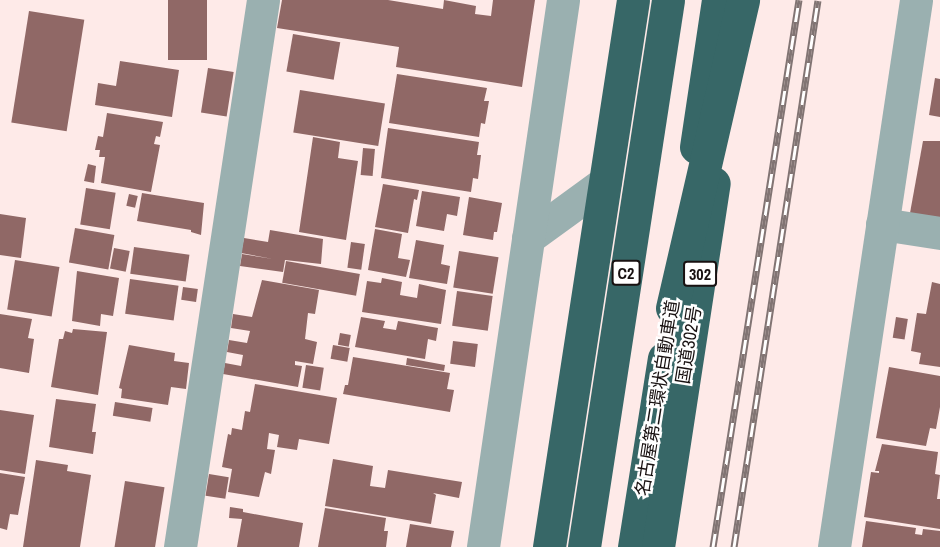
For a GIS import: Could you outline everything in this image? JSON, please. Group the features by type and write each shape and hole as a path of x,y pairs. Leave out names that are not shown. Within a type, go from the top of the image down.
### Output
{"highway":[{"name":"C2","path":"585,547 668,0"},
{"name":"名古屋第二環状自動車道","path":"634,547 718,0"},
{"path":"672,308 743,0"},
{"name":"国道302号","path":"658,547 743,0"},
{"path":"621,304 630,6"},
{"path":"549,547 630,6"}],"street":[{"path":"180,547 263,0"},
{"path":"487,542 563,0"},
{"path":"834,547 916,0"},
{"path":"528,238 605,182"},
{"path":"882,224 940,233"}],"building":[{"path":"168,0 207,0 207,60 168,60"},
{"path":"282,0 388,0 443,9 444,0 476,6 475,14 491,16 493,0 535,0 522,87 396,67 399,47 277,28"},
{"path":"29,11 84,20 67,131 11,123"},
{"path":"293,34 340,42 334,80 286,71"},
{"path":"120,61 179,70 172,117 95,105 98,83 116,86"},
{"path":"208,68 234,72 227,117 201,112"},
{"path":"397,74 487,88 484,101 489,101 485,124 481,123 479,137 389,123"},
{"path":"935,78 940,79 940,117 929,115"},
{"path":"300,90 385,103 378,146 293,132"},
{"path":"107,113 163,122 160,137 156,136 154,144 160,145 151,192 101,183 105,157 99,157 100,150 95,150 98,136 103,137"},
{"path":"388,128 479,142 477,155 481,155 478,179 473,178 471,192 381,178"},
{"path":"313,137 340,142 338,158 358,161 346,240 299,232"},
{"path":"923,141 940,141 940,218 910,213"},
{"path":"363,148 375,149 373,176 361,175"},
{"path":"88,164 96,166 94,183 84,181"},
{"path":"383,184 419,190 417,200 414,199 408,233 375,227"},
{"path":"86,188 116,193 110,229 80,225"},
{"path":"422,191 460,197 457,216 447,214 444,231 416,226"},
{"path":"142,193 204,203 201,235 191,230 137,221"},
{"path":"129,194 138,196 135,208 126,206"},
{"path":"469,197 502,203 497,232 494,232 493,240 463,235"},
{"path":"0,214 26,218 21,258 0,255"},
{"path":"75,228 114,235 108,269 69,262"},
{"path":"375,229 402,234 398,258 410,260 406,277 368,270"},
{"path":"270,230 323,239 321,264 285,260 283,272 240,266 242,254 273,259 241,253 244,238 268,242"},
{"path":"416,240 444,245 441,264 450,266 447,284 409,278"},
{"path":"351,242 365,244 361,270 347,268"},
{"path":"134,247 189,255 186,282 130,274"},
{"path":"114,248 130,251 126,272 110,269"},
{"path":"459,251 499,257 493,294 453,288"},
{"path":"15,260 59,267 52,316 7,309"},
{"path":"286,261 360,274 356,296 282,283"},
{"path":"77,271 119,278 113,316 101,314 100,326 72,321"},
{"path":"382,278 402,282 400,295 417,298 419,284 446,290 441,324 362,312 367,281 381,283"},
{"path":"130,279 179,286 174,320 125,314"},
{"path":"262,280 319,290 315,314 308,313 305,339 317,342 313,364 295,361 295,365 302,366 298,387 223,374 225,363 241,366 243,355 227,352 229,340 247,343 250,331 231,328 233,314 252,317"},
{"path":"932,282 940,284 940,367 919,364 921,353 911,351 917,313 926,314"},
{"path":"183,287 198,289 196,302 181,300"},
{"path":"457,291 493,296 488,331 452,326"},
{"path":"0,314 32,319 28,338 34,339 29,373 0,368"},
{"path":"361,317 385,321 383,328 396,330 398,321 438,328 436,341 428,339 425,359 355,347"},
{"path":"896,317 908,319 905,340 893,338"},
{"path":"73,329 107,332 98,395 51,387 59,339 63,339 65,331 72,333"},
{"path":"340,333 351,335 349,347 338,345"},
{"path":"453,341 478,344 475,367 450,364"},
{"path":"129,345 175,353 174,361 189,363 186,389 171,387 168,405 121,398 122,389 119,388"},
{"path":"333,345 350,348 347,362 331,359"},
{"path":"353,357 450,373 447,389 454,390 450,412 343,394 345,385 348,385"},
{"path":"407,358 445,365 444,371 406,365"},
{"path":"306,365 324,368 320,391 302,388"},
{"path":"889,367 940,376 940,407 936,429 930,428 926,446 876,438"},
{"path":"255,384 337,398 329,444 299,439 297,450 277,447 279,435 269,433 267,449 275,450 271,474 265,472 259,497 228,492 232,469 222,467 228,434 231,435 232,428 242,430 245,411 250,412"},
{"path":"56,399 96,404 92,432 96,432 93,454 49,447"},
{"path":"115,402 153,408 150,422 113,416"},
{"path":"0,410 34,415 25,474 0,470"},
{"path":"882,444 938,452 935,474 940,475 937,499 940,499 940,529 864,517 871,472 879,473 875,471"},
{"path":"333,459 373,466 370,486 385,488 388,470 462,482 459,498 433,493 436,495 431,524 325,506"},
{"path":"36,460 68,465 67,471 91,475 80,547 23,547"},
{"path":"0,473 25,477 18,515 10,514 7,530 0,528"},
{"path":"209,474 229,477 225,499 206,496"},
{"path":"125,481 165,487 155,547 115,547"},
{"path":"230,507 243,509 243,512 303,523 299,547 237,547 242,519 229,518"},
{"path":"325,508 386,518 384,531 388,531 386,547 318,547"},
{"path":"866,521 916,528 915,534 922,535 923,529 940,531 940,547 862,547"},
{"path":"410,524 454,531 451,547 406,547"}],"railway":[{"path":"713,547 799,0"},
{"path":"734,547 818,0"}]}
